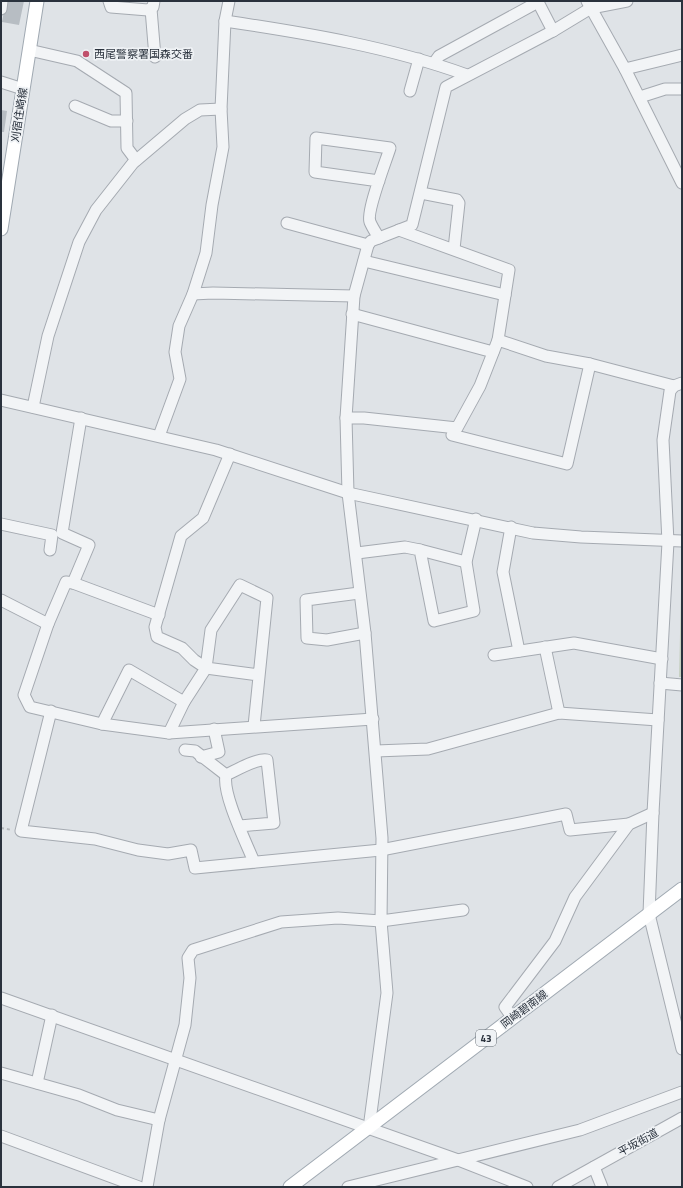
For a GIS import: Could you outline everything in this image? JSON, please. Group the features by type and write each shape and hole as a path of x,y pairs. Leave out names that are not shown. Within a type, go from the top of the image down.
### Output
{"main road":[{"name":"刈宿住崎線","path":"1,229 37,1"},
{"name":"岡崎碧南線","path":"290,1187 682,889"}],"street":[{"path":"1,9 2,1"},
{"path":"109,1 110,7 152,5 154,57"},
{"path":"159,436 180,379 175,352 179,326 193,294 206,253 212,205 224,147 221,109 226,21 229,1"},
{"path":"369,1128 387,993 380,921 382,838 376,751 365,633 359,593 357,553 348,493 346,418 354,296 368,245 371,241 412,225 446,87 553,31 589,4 627,1"},
{"path":"434,63 439,56 538,2 553,31"},
{"path":"589,4 640,97 682,183"},
{"path":"226,21 297,32 419,59 467,75"},
{"path":"30,50 78,61 126,92 127,148 136,160"},
{"path":"625,69 682,54"},
{"path":"410,92 419,59"},
{"path":"1,82 23,89"},
{"path":"640,97 665,89 682,89"},
{"path":"75,106 111,121 127,121"},
{"path":"33,406 48,336 80,242 96,210 117,181 136,160 185,119 200,110 221,109"},
{"path":"379,181 315,172 316,138 390,148 379,181 368,213 369,221 379,238"},
{"path":"421,193 457,200 459,203 454,249"},
{"path":"287,223 368,245"},
{"path":"399,230 509,270 498,340 480,386 452,436"},
{"path":"364,261 505,295"},
{"path":"193,294 213,293 354,296"},
{"path":"352,314 493,352"},
{"path":"498,340 546,356 590,364 678,385"},
{"path":"346,418 364,418 452,436 567,464 590,364"},
{"path":"678,385 670,391 662,440 668,542 649,914 682,1049"},
{"path":"1,400 33,406 230,454 348,493 476,519 533,533 558,536 668,542 682,541"},
{"path":"72,582 89,545 62,533 81,418"},
{"path":"230,454 203,518 181,536 155,627 158,637 182,648 194,660 206,668 258,675"},
{"path":"420,550 434,621 474,611 466,562 476,519"},
{"path":"1,524 52,535 50,550"},
{"path":"511,527 503,572 519,651"},
{"path":"357,553 405,547 466,562"},
{"path":"158,615 72,582 66,582 48,624 24,695 30,707 102,724 169,733 373,719"},
{"path":"169,733 184,702 206,668 211,630 240,585 268,598 258,675 254,726"},
{"path":"359,593 306,600 307,638 327,640 365,633"},
{"path":"1,600 48,624"},
{"path":"494,655 574,643 662,659"},
{"path":"545,647 559,714"},
{"path":"102,724 129,670 184,702"},
{"path":"660,683 682,685"},
{"path":"51,711 21,832 94,839 138,850 168,854 191,850 196,868 381,850 566,814 570,830 629,824 653,813"},
{"path":"376,751 428,749 559,714 658,720"},
{"path":"201,757 219,752 214,729"},
{"path":"185,750 195,751 226,775"},
{"path":"226,775 249,764 263,759 267,760 274,823 240,826"},
{"path":"226,775 224,783 254,862"},
{"path":"512,1018 505,1007 515,996 555,941 575,897 629,824"},
{"path":"147,1187 159,1120 185,1025 190,978 188,958 193,950 281,922 338,918 380,921 464,910"},
{"path":"1,998 52,1015 174,1061 369,1128 527,1187"},
{"path":"37,1083 52,1015"},
{"path":"1,1073 79,1095 117,1110 159,1120"},
{"path":"348,1187 580,1130 682,1092"},
{"name":"平坂街道","path":"558,1187 682,1118"},
{"path":"1,1136 139,1187"},
{"path":"594,1167 602,1187"}],"green space":[{"path":"682,549 682,677 679,677"}],"building":[{"path":"6,1 24,1 19,25 2,22"},
{"path":"1,110 7,111 4,132 1,132"}],"place":[{"name":"西尾警察署国森交番","path":"86,54"}]}
